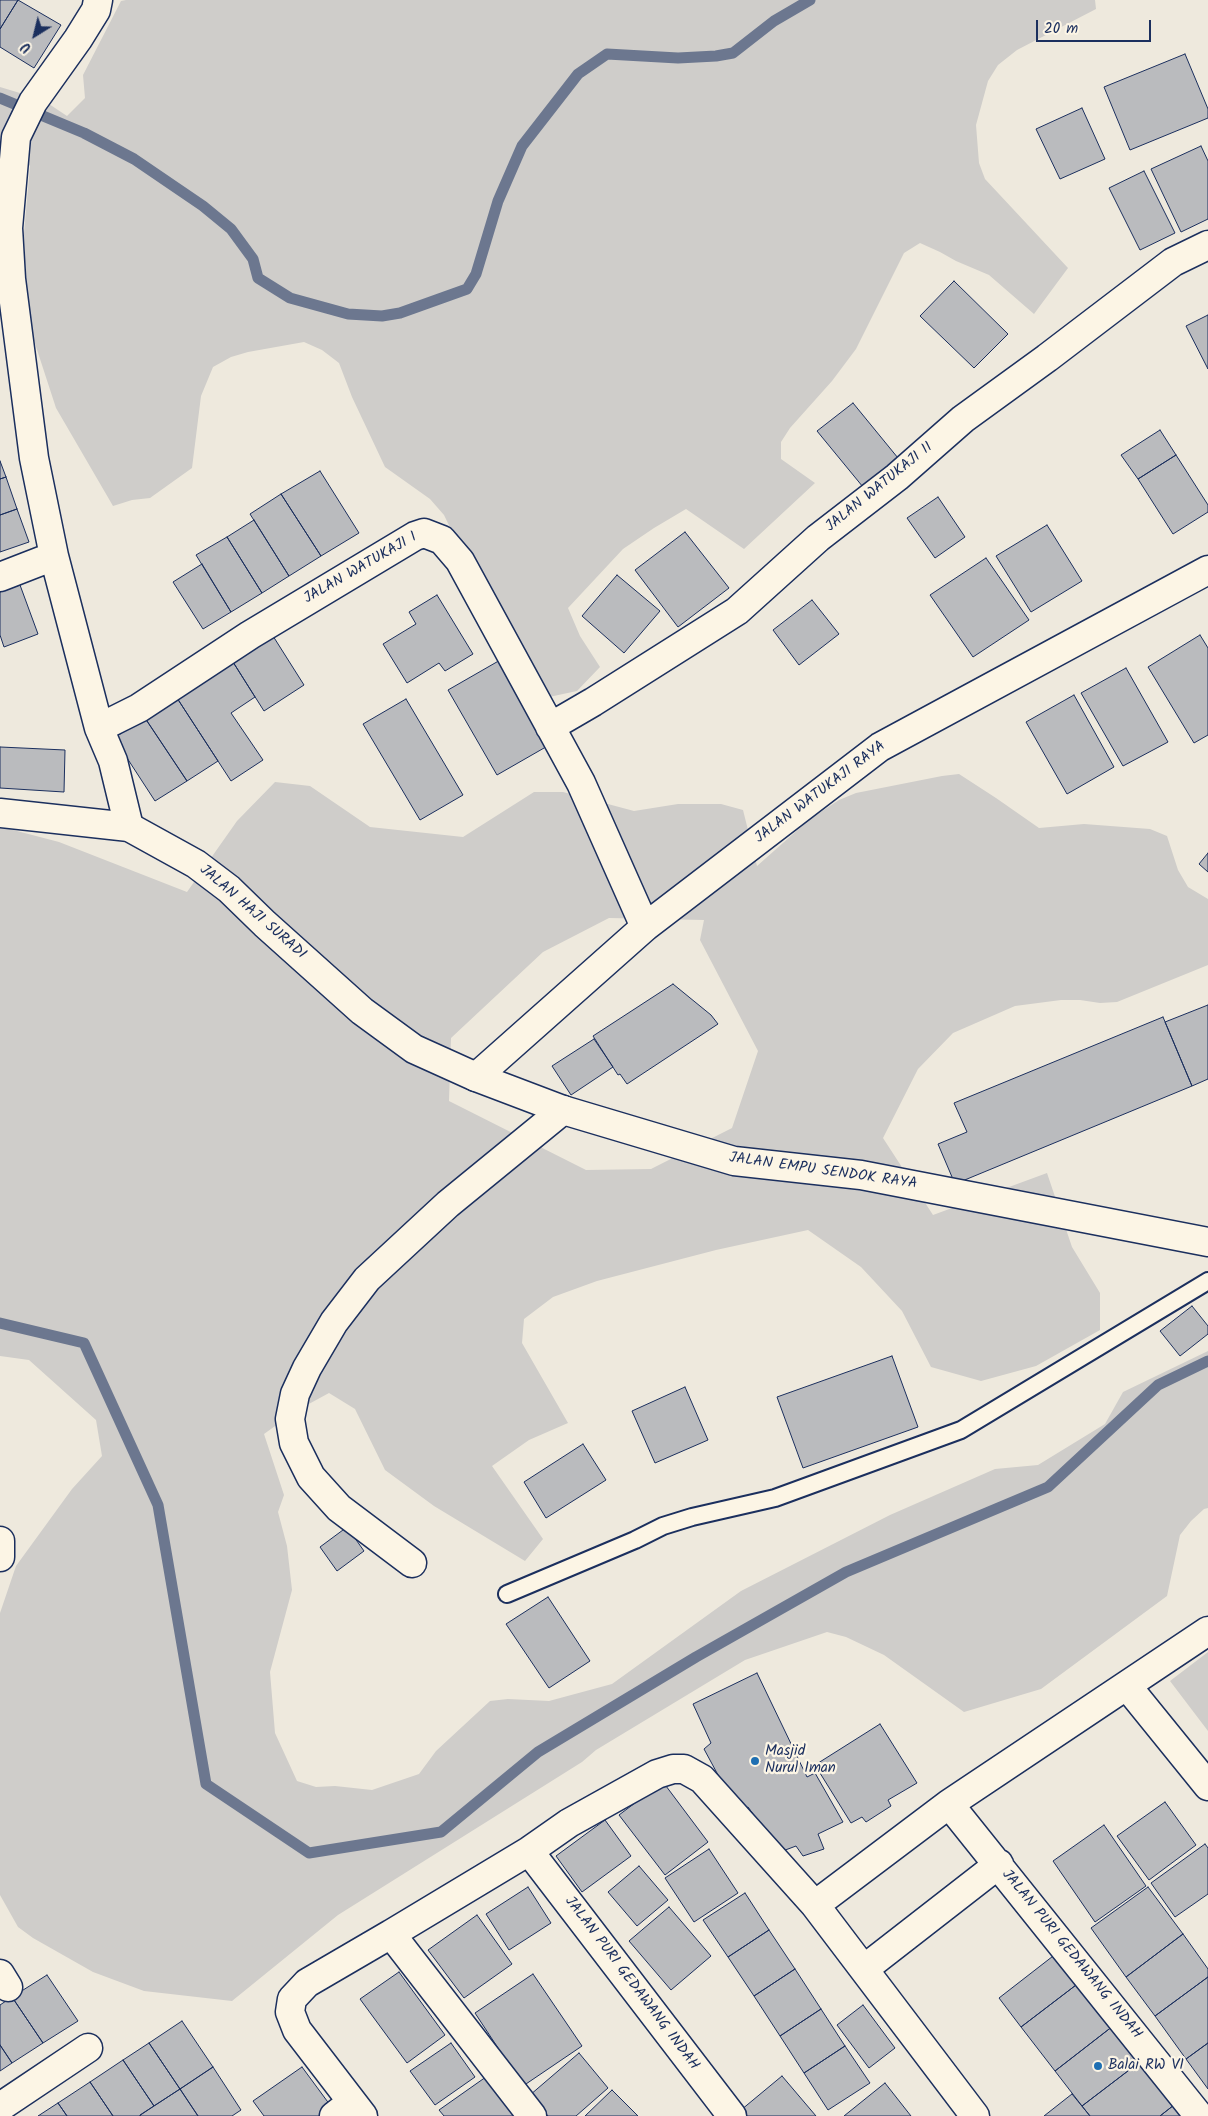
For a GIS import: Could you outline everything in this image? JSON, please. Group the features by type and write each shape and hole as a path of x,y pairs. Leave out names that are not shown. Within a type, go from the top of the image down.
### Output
{"street":[{"path":"98,0 96,10 78,39 33,102 16,137 8,228 11,279 34,458 54,556 99,728 113,761 129,827"},
{"name":"JALAN WATUKAJI II","path":"550,727 737,611 818,538 897,477 963,419 1173,262 1208,245"},
{"name":"JALAN WATUKAJI I","path":"99,728 139,708 250,635 415,536 424,533 442,540 460,561 581,783 645,927"},
{"path":"0,577 54,556"},
{"name":"JALAN WATUKAJI RAYA","path":"476,1077 645,927 880,747 1176,589 1208,570"},
{"name":"JALAN HAJI SURADI","path":"0,813 129,827 196,864 229,889 362,1012 414,1049 476,1077"},
{"name":"JALAN EMPU SENDOK RAYA","path":"476,1077 563,1110 734,1161 861,1175 1208,1242"},
{"path":"412,1563 339,1508 311,1477 294,1443 290,1419 295,1394 307,1368 334,1322 367,1279 448,1204 563,1110"},
{"path":"0,1541 0,1556"},
{"path":"815,1905 949,1804 1208,1632"},
{"path":"1127,1686 1208,1786"},
{"path":"350,2111 297,2030 290,2012 292,1999 307,1983 529,1851 569,1824 657,1774 674,1769 684,1769 702,1779 815,1905 975,2116"},
{"name":"JALAN PURI GEDAWANG INDAH","path":"949,1804 1200,2116"},
{"name":"JALAN PURI GEDAWANG INDAH","path":"529,1851 732,2116"},
{"name":"JALAN PURI GEDAWANG INDAH","path":"864,1969 999,1864"},
{"path":"391,1934 532,2116"},
{"path":"0,2107 88,2048"}],"lane":[{"path":"507,1594 635,1540 663,1526 692,1517 775,1498 961,1430 1208,1281"}],"shaded area":[{"path":"1095,0 1096,9 1017,50 998,65 988,81 976,125 979,163 985,179 1068,268 1034,314 989,275 940,252 920,243 904,253 856,349 832,381 790,428 781,442 781,459 815,483 744,549 686,509 623,549 568,608 580,636 600,667 577,691 549,697 531,660 459,546 444,515 430,499 385,467 352,397 339,363 322,350 304,342 248,352 231,357 213,367 201,396 192,468 150,498 132,500 113,506 56,408 27,319 24,233 30,166 0,146 0,87 43,100 67,116 85,98 83,75 121,1"},
{"path":"959,774 1039,828 1084,824 1150,829 1167,836 1178,870 1188,887 1208,899 1208,965 1117,1002 1100,1003 1061,1000 1015,1006 953,1033 918,1069 883,1138 933,1215 1047,1173 1072,1247 1100,1293 1100,1330 1036,1366 981,1381 931,1367 902,1311 861,1267 808,1230 716,1250 597,1281 553,1297 524,1319 522,1343 568,1423 529,1440 492,1466 543,1539 525,1561 434,1506 385,1470 355,1409 329,1393 296,1411 264,1434 284,1495 278,1512 287,1546 292,1590 270,1672 275,1733 297,1781 316,1787 335,1786 372,1790 419,1774 436,1751 490,1701 508,1699 549,1701 612,1684 741,1591 890,1515 995,1469 1038,1465 1105,1424 1123,1392 1208,1351 1208,1508 1204,1509 1191,1521 1180,1535 1167,1596 1041,1689 964,1712 884,1655 846,1637 827,1632 745,1660 596,1750 582,1762 338,1915 232,2001 144,1991 93,1972 33,1938 18,1927 0,1895 0,1613 16,1566 72,1489 102,1456 96,1420 29,1360 0,1356 0,824 13,830 59,842 187,892 237,821 275,782 310,786 370,827 463,837 534,792 563,792 634,811 678,804 721,804 743,810 757,866 810,819 839,800 856,793","holes":["609,918 704,920 700,940 758,1051 732,1128 651,1169 586,1170 449,1101 451,1038 543,952"]},
{"path":"1208,1652 1208,1731 1170,1681"}],"building":[{"path":"0,0 18,0 0,29"},
{"path":"18,0 61,25 34,68 0,47 0,29"},
{"path":"1185,54 1208,109 1208,118 1130,150 1104,87"},
{"path":"1082,108 1105,159 1060,179 1036,129"},
{"path":"1201,146 1208,161 1208,219 1181,232 1151,169"},
{"path":"1144,171 1175,233 1140,250 1109,188"},
{"path":"954,281 1008,334 974,368 920,316"},
{"path":"1208,315 1208,369 1186,326"},
{"path":"853,403 898,458 863,487 817,431"},
{"path":"1160,430 1176,455 1138,479 1121,455"},
{"path":"1176,455 1208,505 1208,512 1173,534 1138,479"},
{"path":"0,461 6,477 0,479"},
{"path":"320,471 359,533 321,556 281,494"},
{"path":"6,477 17,509 0,515 0,479"},
{"path":"281,494 321,556 289,576 250,514"},
{"path":"938,497 965,537 935,558 907,518"},
{"path":"17,509 29,542 0,552 0,515"},
{"path":"254,520 289,576 262,593 227,537"},
{"path":"1047,525 1082,581 1031,612 996,556"},
{"path":"685,532 729,588 678,627 635,570"},
{"path":"227,537 262,593 231,612 196,555"},
{"path":"986,558 1029,620 973,657 930,595"},
{"path":"202,564 231,612 203,629 173,582"},
{"path":"617,575 660,611 624,653 582,616"},
{"path":"20,585 38,634 4,647 0,635 0,592"},
{"path":"437,595 473,654 445,671 439,663 407,683 383,644 416,624 409,612"},
{"path":"812,600 839,634 799,665 773,630"},
{"path":"1200,635 1208,648 1208,735 1194,743 1148,667"},
{"path":"273,636 304,685 264,711 233,662"},
{"path":"502,659 551,744 497,775 448,690"},
{"path":"233,662 255,697 231,713 263,760 231,781 177,698"},
{"path":"1126,668 1168,742 1123,766 1081,693"},
{"path":"1074,695 1114,767 1067,794 1026,722"},
{"path":"177,698 218,761 187,781 145,718"},
{"path":"406,699 463,795 420,820 363,724"},
{"path":"145,718 187,781 155,801 114,738"},
{"path":"0,747 65,750 64,792 0,788"},
{"path":"1208,853 1208,872 1199,864"},
{"path":"673,984 711,1015 718,1024 627,1084 620,1074 618,1075 593,1036"},
{"path":"1208,1005 1208,1079 1192,1086 1165,1022"},
{"path":"1163,1017 1192,1086 955,1184 938,1144 967,1132 954,1103"},
{"path":"594,1039 613,1067 571,1095 552,1066"},
{"path":"1192,1306 1208,1326 1208,1334 1180,1356 1160,1331"},
{"path":"892,1356 918,1427 803,1468 777,1397"},
{"path":"685,1387 708,1440 655,1463 632,1411"},
{"path":"583,1444 606,1480 546,1518 524,1482"},
{"path":"347,1527 364,1551 337,1571 320,1547"},
{"path":"548,1597 590,1661 549,1688 506,1624"},
{"name":"Masjid Nurul Iman","path":"757,1673 807,1777 815,1773 843,1822 818,1834 824,1849 803,1856 796,1846 780,1852 748,1807 738,1812 704,1749 711,1743 693,1704"},
{"path":"880,1724 917,1783 888,1800 891,1806 866,1822 862,1817 851,1823 815,1765"},
{"path":"663,1782 708,1842 665,1875 619,1815"},
{"path":"1165,1802 1196,1845 1149,1880 1117,1836"},
{"path":"605,1820 631,1856 582,1892 556,1856"},
{"path":"1104,1825 1146,1886 1095,1922 1053,1861"},
{"path":"1205,1844 1208,1848 1208,1894 1175,1917 1151,1883"},
{"path":"709,1849 738,1893 694,1922 665,1878"},
{"path":"639,1866 668,1900 637,1926 608,1892"},
{"path":"528,1887 551,1923 509,1950 486,1914"},
{"path":"1148,1887 1183,1934 1126,1977 1091,1928"},
{"path":"745,1893 769,1930 728,1957 703,1920"},
{"path":"669,1907 711,1956 671,1990 629,1941"},
{"path":"477,1915 512,1964 464,1998 428,1950"},
{"path":"769,1930 795,1969 754,1996 728,1957"},
{"path":"1183,1934 1208,1969 1208,1977 1155,2016 1126,1977"},
{"path":"1057,1953 1080,1982 1021,2027 999,1998"},
{"path":"795,1969 821,2009 780,2036 754,1996"},
{"path":"399,1972 445,2035 407,2063 360,1999"},
{"path":"533,1974 582,2046 523,2086 475,2013"},
{"path":"47,1975 78,2021 43,2043 12,1997"},
{"path":"1208,1977 1208,2043 1186,2059 1155,2016"},
{"path":"1080,1982 1113,2026 1055,2071 1021,2027"},
{"path":"12,1997 43,2043 12,2063 0,2045 0,2005"},
{"path":"863,2005 895,2048 869,2068 837,2025"},
{"path":"821,2009 845,2046 804,2073 780,2036"},
{"path":"182,2021 213,2067 180,2089 149,2043"},
{"name":"Balai RW VI","path":"1113,2026 1141,2061 1082,2106 1055,2071"},
{"path":"149,2043 180,2089 154,2106 123,2060"},
{"path":"451,2043 475,2077 435,2105 410,2071"},
{"path":"1208,2043 1208,2089 1186,2059"},
{"path":"0,2045 12,2063 0,2071"},
{"path":"845,2046 870,2083 828,2110 804,2073"},
{"path":"579,2053 608,2088 576,2116 548,2116 530,2095"},
{"path":"123,2060 154,2106 139,2116 113,2116 90,2082"},
{"path":"1141,2061 1174,2105 1160,2116 1090,2116 1082,2106"},
{"path":"213,2067 241,2110 232,2116 198,2116 180,2089"},
{"path":"302,2067 333,2109 324,2116 264,2116 253,2101"},
{"path":"493,2072 525,2116 444,2116 439,2110"},
{"path":"782,2076 816,2116 746,2116 741,2110"},
{"path":"90,2082 113,2116 67,2116 58,2103"},
{"path":"885,2083 911,2116 844,2116"},
{"path":"180,2089 198,2116 140,2115"},
{"path":"612,2090 638,2116 585,2116"},
{"path":"1072,2094 1090,2116 1044,2116"},
{"path":"58,2103 67,2116 38,2116"},
{"path":"1174,2105 1183,2116 1160,2116"}],"waterway":[{"path":"0,98 84,133 134,159 203,206 231,229 253,259 258,278 290,298 348,314 382,316 400,313 467,289 476,274 498,201 522,146 578,74 607,54 678,58 733,53 774,21 810,0"},
{"path":"0,1323 84,1343 158,1505 206,1784 309,1853 441,1832 538,1752 696,1657 846,1572 1048,1487 1158,1385 1208,1361"}],"place":[{"name":"Masjid Nurul Iman","path":"755,1761"},
{"name":"Balai RW VI","path":"1098,2066"}]}
